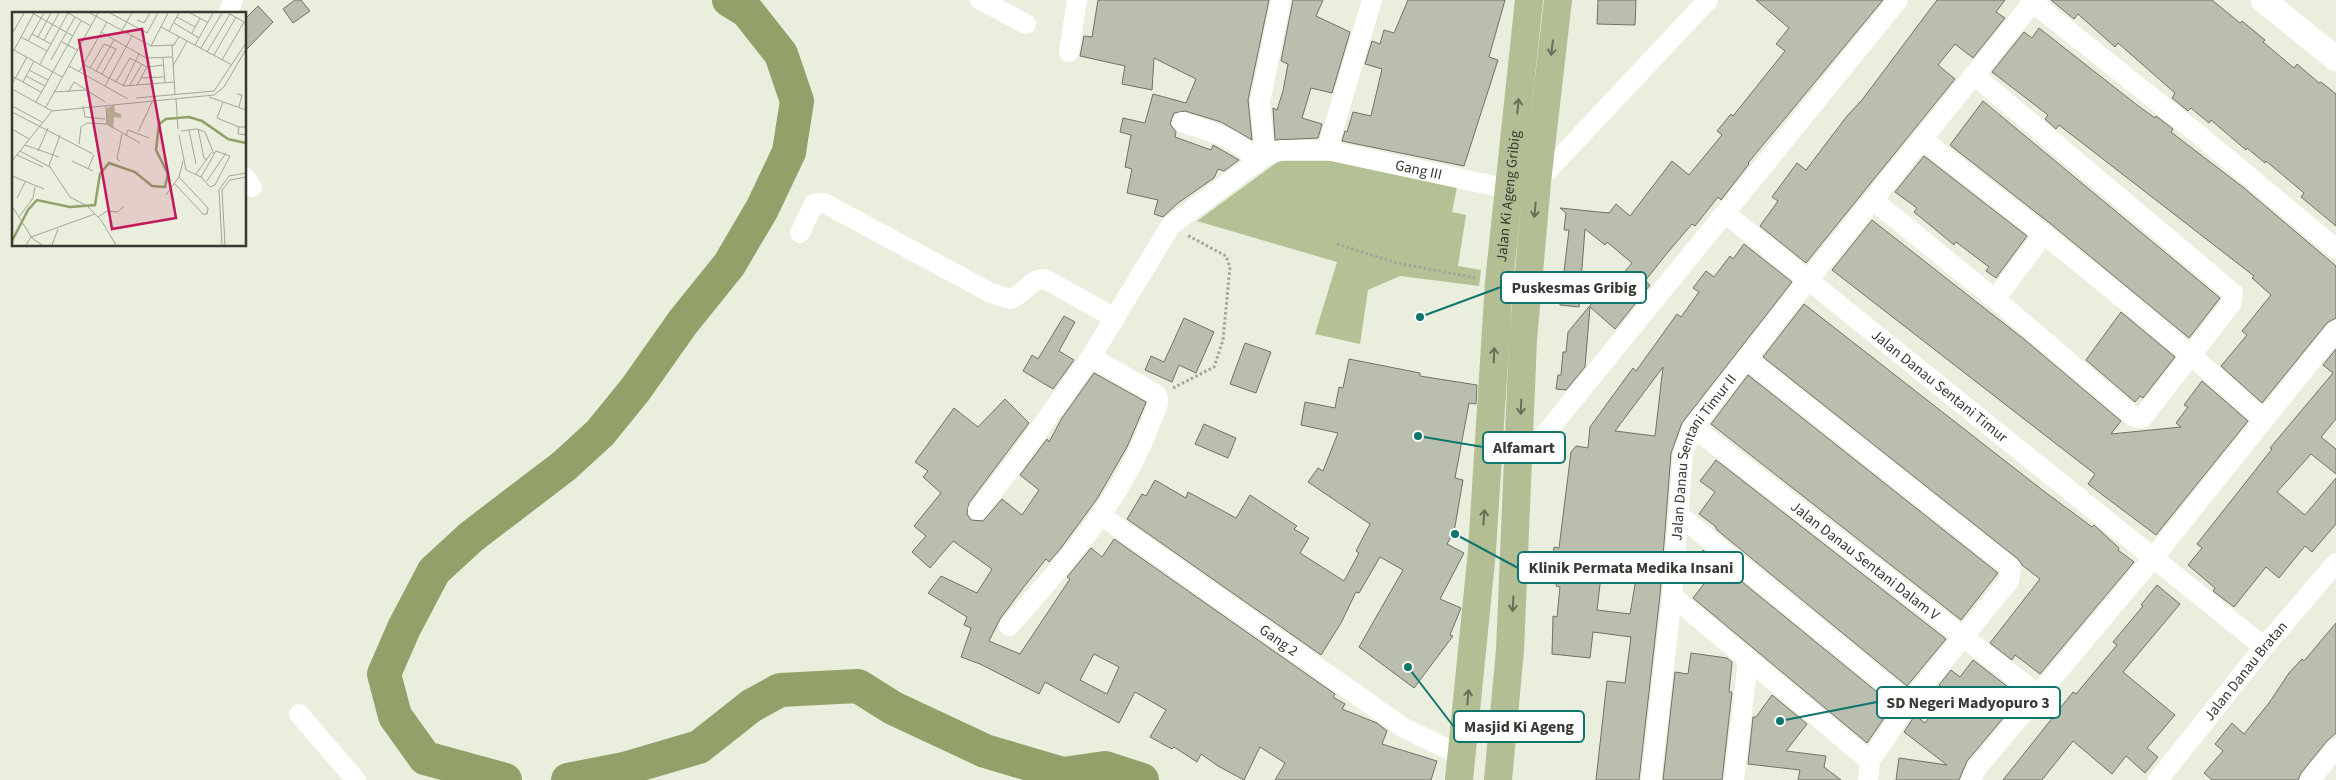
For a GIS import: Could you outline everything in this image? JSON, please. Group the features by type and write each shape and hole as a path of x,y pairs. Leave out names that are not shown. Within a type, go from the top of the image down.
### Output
{"main road":[{"name":"Jalan Ki Ageng Gribig","path":"1461,768 1482,542 1499,282 1529,0"},
{"name":"Jalan Ki Ageng Gribig","path":"1498,780 1510,650 1520,462 1523,340 1537,182 1558,0"}],"street":[{"path":"229,12 233,0"},
{"path":"980,0 1026,24"},
{"path":"1069,52 1076,0"},
{"path":"1261,159 1260,102 1281,0"},
{"path":"1326,150 1372,0"},
{"path":"1537,182 1708,0"},
{"path":"1520,462 1542,438 1898,0"},
{"path":"2263,0 2336,59"},
{"path":"2032,1 2199,135 2336,249"},
{"name":"Jalan Danau Sentani Timur II","path":"1651,780 1672,596 1683,454 1692,427 2032,1"},
{"path":"1874,200 1995,299 2134,417 2142,418 2231,304 2233,293 1974,75"},
{"path":"1182,122 1231,140 1261,159"},
{"path":"1922,138 2044,234 2192,355 2263,419"},
{"name":"Gang III","path":"1261,159 1282,150 1326,150 1509,189"},
{"path":"978,510 1091,357 1171,225 1261,159"},
{"path":"800,233 814,204 824,203 991,293 1008,298 1017,297 1036,280 1045,279 1115,318"},
{"name":"Jalan Danau Sentani Timur","path":"1726,213 2264,647"},
{"path":"1995,299 2044,234"},
{"path":"1971,780 1976,769 2153,558 2336,330"},
{"path":"1009,626 1102,516 1144,442 1158,402 1158,396 1091,357"},
{"path":"1672,596 1869,770 1909,703 2009,581 2011,568 1747,359"},
{"name":"Jalan Danau Sentani Dalam V","path":"1692,427 2037,694"},
{"path":"1679,515 1909,703"},
{"name":"Gang 2","path":"1102,516 1461,768"},
{"name":"Jalan Danau Bratan","path":"2158,780 2264,647 2336,563"},
{"path":"1734,780 1748,662"},
{"path":"299,714 356,780"},
{"path":"2310,780 2336,748"}],"path":[{"path":"1158,396 1188,378 1209,371 1214,367 1223,340 1230,267 1226,256 1181,232 1187,214"},
{"path":"1337,244 1397,263 1499,282"}],"green space":[{"path":"1279,161 1340,161 1457,187 1452,212 1466,215 1458,266 1481,270 1479,286 1400,276 1368,290 1360,344 1315,334 1337,262 1197,221"}],"building":[{"path":"295,0 301,0 310,11 293,23 283,9"},
{"path":"1098,0 1269,0 1248,100 1252,140 1221,122 1185,111 1174,113 1170,124 1176,132 1175,137 1211,150 1213,145 1239,160 1224,171 1218,169 1214,178 1178,203 1163,217 1154,214 1158,200 1127,193 1132,169 1125,167 1131,135 1120,132 1123,118 1145,123 1153,94 1186,103 1196,79 1154,58 1152,90 1122,84 1125,66 1080,56 1084,36 1092,37"},
{"path":"1293,0 1323,0 1316,16 1350,32 1332,93 1311,88 1302,118 1322,124 1318,138 1275,140 1273,108 1277,110 1288,64 1281,61"},
{"path":"1408,0 1505,0 1489,57 1498,60 1464,166 1342,141 1353,112 1371,116 1382,69 1365,64 1372,41 1380,44 1384,30 1394,33"},
{"path":"1598,0 1636,0 1635,25 1597,24"},
{"path":"1756,0 1883,0 1748,163 1721,200 1718,197 1695,226 1692,224 1668,252 1645,281 1650,285 1615,329 1590,307 1585,367 1566,390 1556,389 1558,375 1561,375 1563,352 1566,352 1568,332 1607,285 1611,288 1632,263 1607,242 1605,245 1585,229 1579,307 1560,305 1569,230 1564,230 1566,213 1560,208 1609,213 1616,204 1630,216 1672,161 1689,175 1722,135 1717,131 1731,114 1733,116 1785,51 1776,44 1789,28"},
{"path":"1937,0 2005,0 1996,12 2005,18 1973,58 1955,44 1938,65 1955,79 1806,263 1760,226 1778,201 1772,197 1797,163 1806,170 1847,116 1862,100"},
{"path":"2051,0 2212,0 2265,40 2263,42 2294,68 2297,64 2319,83 2321,82 2336,94 2336,226 2301,197 2304,193 2266,161 2265,163 2247,148 2246,150 2211,120 2209,123 2191,108 2188,111 2172,98 2175,93 2118,43 2115,47 2078,14 2074,19"},
{"path":"258,6 273,22 246,50 246,18"},
{"path":"2039,28 2137,105 2173,129 2171,132 2244,188 2336,266 2336,318 2327,323 2262,403 2221,366 2247,335 2242,331 2271,295 2252,278 2254,276 2059,125 2056,129 2045,119 2048,115 1992,72 2024,32 2032,38"},
{"path":"1983,101 2220,298 2189,338 2052,225 1950,145"},
{"path":"1924,156 2027,236 1996,278 1986,271 1989,267 1956,242 1954,245 1914,212 1917,208 1895,192"},
{"path":"1872,220 2025,340 2121,421 2111,434 2181,427 2176,423 2188,407 2184,405 2202,381 2248,421 2156,535 2088,484 2095,474 1832,270"},
{"path":"1744,244 1792,282 1682,423 1671,453 1660,595 1639,780 1596,780 1607,681 1625,683 1631,637 1593,632 1590,658 1552,654 1553,616 1557,617 1560,587 1556,586 1559,562 1552,562 1554,547 1559,548 1571,452 1576,446 1588,448 1590,427 1633,368 1636,371 1677,314 1681,317 1699,292 1693,288 1706,271 1714,277 1730,256 1733,259","holes":["1663,367 1655,436 1615,431","1602,568 1637,573 1630,614 1597,610"]},
{"path":"1804,304 2041,489 2092,527 2094,525 2119,548 2118,550 2134,562 2040,674 2015,655 2012,660 1990,643 2040,579 2022,565 2018,559 1763,357"},
{"path":"2121,312 2175,357 2143,398 2140,396 2135,402 2086,360"},
{"path":"1064,316 1075,322 1059,351 1074,360 1053,389 1023,371 1032,355 1038,359"},
{"path":"1184,318 1214,332 1196,373 1179,365 1172,382 1145,370 1151,356 1164,362"},
{"path":"1245,343 1271,352 1256,393 1230,384"},
{"path":"2336,349 2336,419 2321,437 2336,449 2336,474 2311,454 2277,492 2305,515 2336,478 2336,524 2312,552 2305,546 2279,578 2266,567 2234,607 2213,591 2215,588 2188,565 2202,548 2197,544 2272,449 2270,448 2333,373 2323,365"},
{"path":"1349,359 1420,373 1420,376 1477,385 1476,404 1469,403 1455,478 1463,480 1454,532 1447,544 1464,553 1440,599 1461,608 1450,635 1453,636 1414,688 1359,647 1403,570 1380,557 1359,593 1356,592 1341,623 1321,655 1127,519 1142,494 1146,496 1155,480 1186,498 1188,492 1236,518 1250,495 1297,526 1294,529 1309,538 1300,553 1344,581 1359,553 1356,551 1370,524 1308,482 1318,468 1323,471 1338,433 1301,425 1305,402 1335,408 1339,387 1343,388"},
{"path":"1094,373 1146,402 1127,447 1097,499 1061,548 1049,562 1046,559 1023,588 1000,619 989,641 1020,654 1070,579 1067,577 1091,548 1102,557 1114,539 1335,694 1333,697 1345,704 1342,709 1377,723 1387,731 1382,744 1437,761 1431,780 1275,780 1285,763 1260,747 1244,780 1201,754 1197,762 1174,747 1172,749 1150,737 1166,710 1135,692 1119,723 1045,682 1039,694 980,664 961,657 971,628 964,625 967,617 928,593 941,576 977,593 992,569 953,541 930,568 912,552 926,536 914,526 941,493 923,477 928,471 915,462 954,408 978,427 1005,399 1029,423 969,503 967,514 971,520 983,521 1002,499 1022,515 1039,490 1020,475 1047,439 1049,442 1062,418","holes":["1094,654 1119,667 1107,694 1080,680"]},
{"path":"1748,375 1998,573 1961,620 1711,424"},
{"path":"1204,424 1236,438 1228,458 1195,444"},
{"path":"1716,460 1946,639 1907,686 1699,514 1715,492 1700,481"},
{"path":"1703,550 1893,705 1867,743 1693,598 1707,580 1690,567"},
{"path":"2157,585 2180,604 2123,672 2175,715 2147,748 2158,757 2145,773 2126,756 2112,774 2073,741 2042,780 2003,780 2073,692 2076,694 2117,645 2113,642 2143,606 2141,605"},
{"path":"2336,623 2336,733 2327,741 2301,773 2298,780 2212,780 2204,773 2223,751 2215,744 2232,723 2244,734 2269,703 2289,673 2302,659 2304,661"},
{"path":"1691,653 1727,658 1732,662 1729,692 1732,692 1722,780 1663,780 1675,672 1688,674"},
{"path":"1973,660 2021,697 1967,761 1959,780 1896,780 1899,758 1947,765 1904,732 1915,715 1925,723 1949,692 1939,685 1951,670 1960,677"},
{"path":"1772,695 1807,724 1786,751 1826,756 1824,767 1841,780 1798,780 1800,770 1748,764 1753,717 1756,717"}],"waterway":[{"path":"505,780 425,758 395,716 384,674 404,628 434,571 471,537 564,466 600,433 635,390 683,322 729,265 762,209 789,152 797,101 781,54 747,11 729,0"},
{"path":"568,780 624,769 699,747 751,706 780,690 858,686 893,708 985,751 1063,774 1105,768 1142,780"}],"place":[{"name":"Puskesmas Gribig","path":"1420,317"},
{"name":"Alfamart","path":"1418,436"},
{"name":"Klinik Permata Medika Insani","path":"1455,534"},
{"name":"Masjid Ki Ageng","path":"1408,667"},
{"name":"SD Negeri Madyopuro 3","path":"1780,721"}]}
